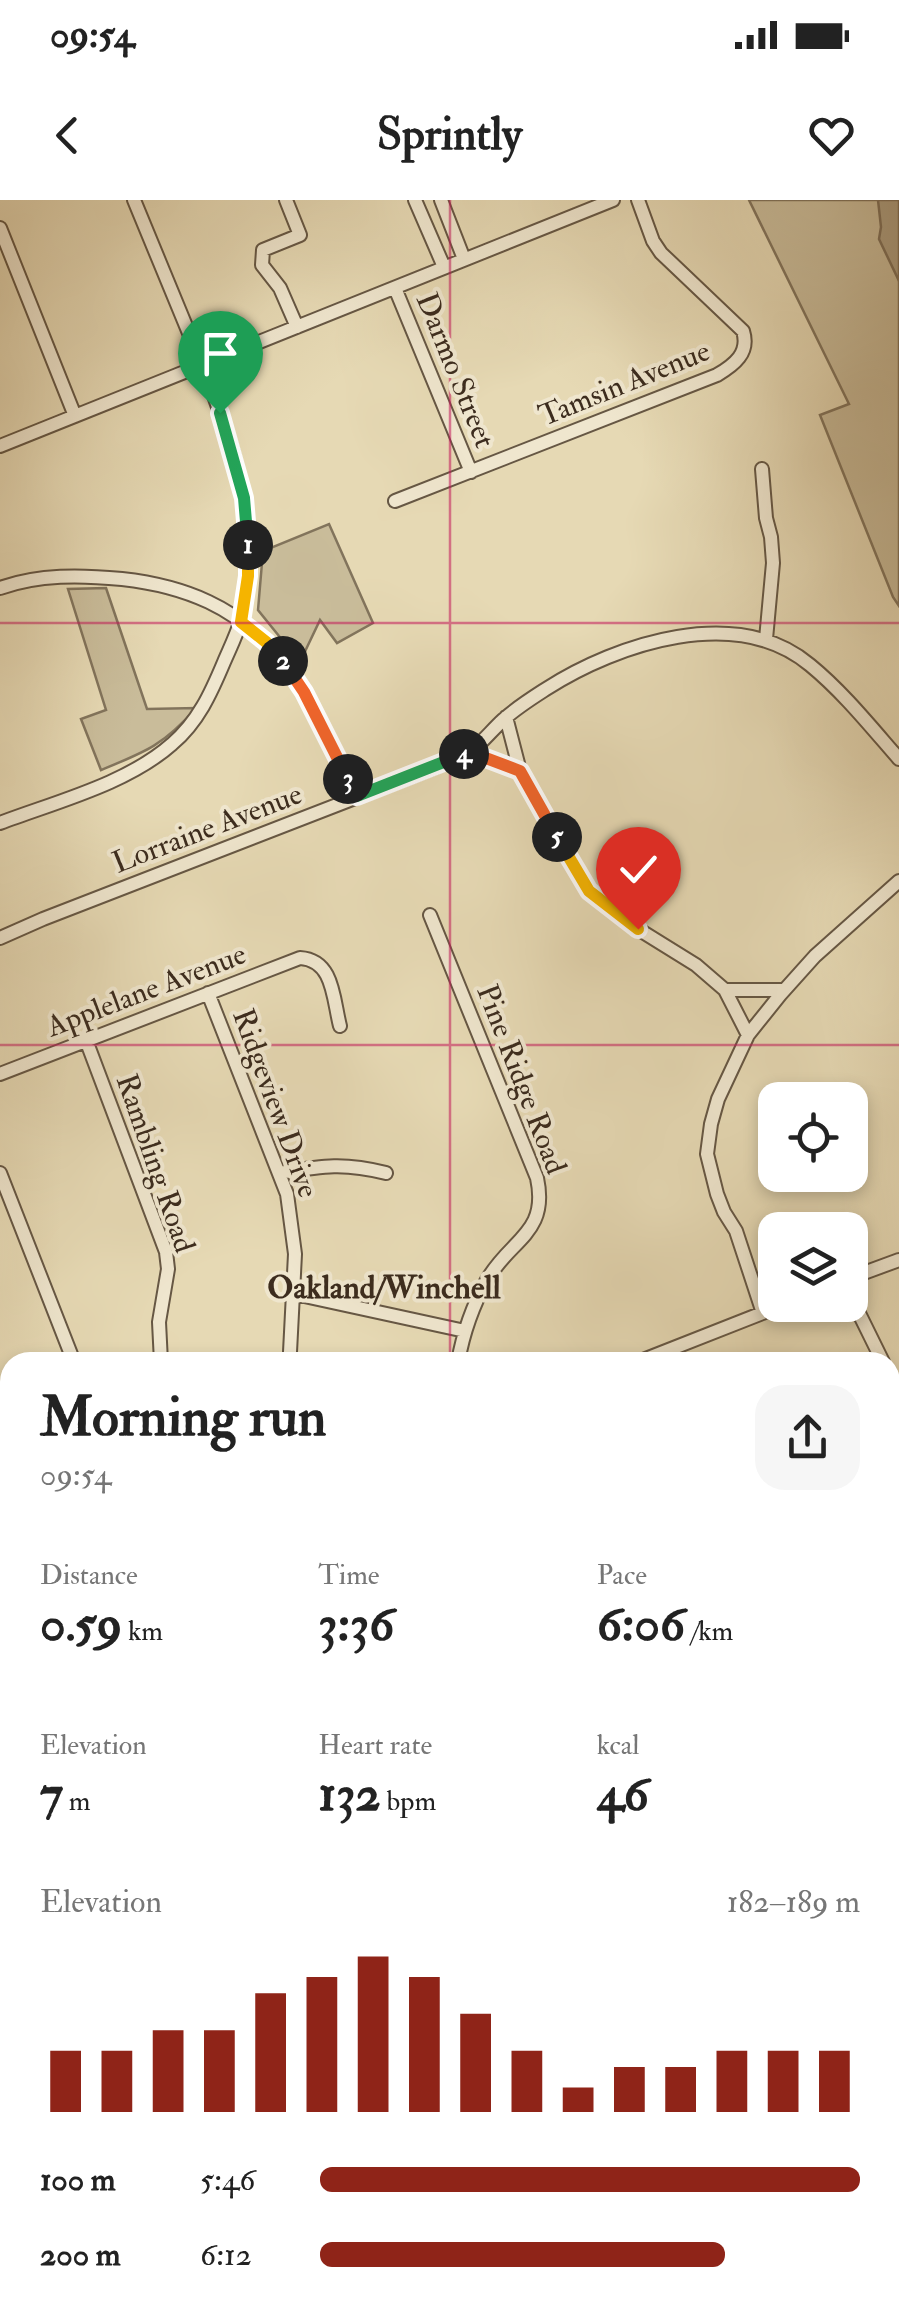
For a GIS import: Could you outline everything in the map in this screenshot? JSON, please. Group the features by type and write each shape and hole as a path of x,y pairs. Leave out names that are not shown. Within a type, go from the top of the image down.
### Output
{"street":[{"path":"0,823 135,770 171,745 208,702 241,622 248,576 246,513 228,438 134,200"},
{"path":"286,200 300,235 262,250 262,265 280,288 297,328"},
{"path":"415,200 444,267"},
{"path":"441,200 464,259"},
{"path":"0,446 613,200"},
{"name":"Tamsin Avenue","path":"394,501 717,375 742,354 742,331 661,254 638,200"},
{"path":"0,228 75,416"},
{"name":"Darmo Street","path":"395,288 471,472"},
{"path":"762,468 774,563 766,639"},
{"path":"0,588 48,577 98,576 195,595 220,606 266,642 292,672 357,796"},
{"name":"Lorraine Avenue","path":"0,938 470,752 506,717 576,671 638,647 689,635 710,632 766,639 808,663 899,759"},
{"path":"506,717 520,771 589,891 726,990 748,1035"},
{"path":"470,752 520,771"},
{"path":"758,1298 736,1230 717,1194 707,1154 718,1099 748,1035 784,990 815,956 899,881"},
{"name":"Pine Ridge Road","path":"430,914 540,1192 533,1225 490,1274 465,1331 460,1352"},
{"name":"Applelane Avenue","path":"0,1074 291,960 312,960 326,973 340,1026"},
{"path":"726,990 784,990"},
{"name":"Ridgeview Drive","path":"208,992 291,1211 296,1254 290,1352"},
{"name":"Rambling Road","path":"86,1040 166,1252 168,1269 159,1322 160,1352"},
{"path":"279,1173 330,1164 357,1165 386,1173"},
{"path":"0,1173 70,1352"},
{"path":"868,1271 899,1260"},
{"path":"295,1294 465,1331"},
{"path":"664,1352 758,1315"},
{"path":"863,1322 878,1352"}],"shaded area":[{"path":"749,200 899,200 899,606 820,415 849,404"},
{"path":"878,200 899,200 899,281 879,239"},
{"path":"329,524 373,623 337,643 320,620 300,662 258,610 263,551"},
{"path":"106,588 147,709 196,708 153,746 101,770 81,719 106,710 68,589"}],"district":[{"name":"Oakland/Winchell","path":"384,1287"}],"route":[{"path":"220,413 244,498 248,527 248,576 241,622 266,642 292,672 357,796 470,752 520,771 589,891 638,929"}]}
